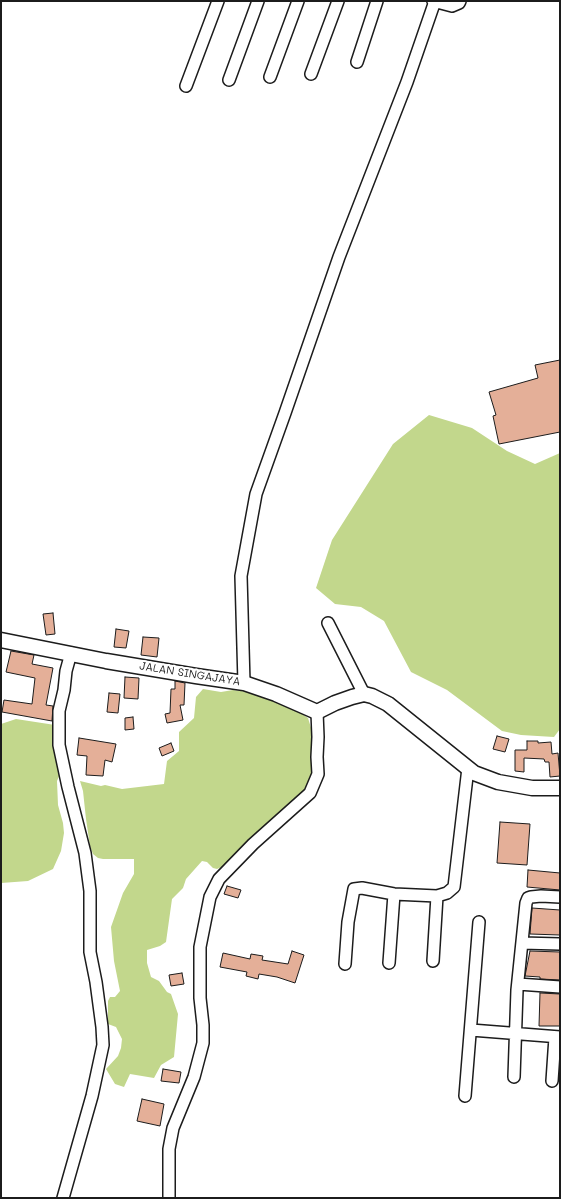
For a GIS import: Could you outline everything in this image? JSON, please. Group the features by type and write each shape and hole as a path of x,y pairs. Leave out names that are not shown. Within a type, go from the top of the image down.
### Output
{"street":[{"path":"186,86 218,1"},
{"path":"229,80 258,1"},
{"path":"270,77 298,1"},
{"path":"311,74 338,1"},
{"path":"357,62 377,1"},
{"path":"244,683 241,576 256,494 339,257 407,82 434,1 452,6 460,1"},
{"path":"328,624 364,694"},
{"name":"JALAN SINGAJAYA","path":"1,640 196,676 244,683 276,694 316,712"},
{"path":"63,1198 95,1084 103,1045 96,982 90,952 90,891 85,853 59,745 59,711 64,690 66,671 71,653"},
{"path":"169,1198 169,1149 173,1128 194,1076 203,1043 200,998 200,947 210,897 219,878 310,793 318,774 316,712 335,703 364,694 372,696 388,704 474,773 498,782 532,788 560,788"},
{"path":"345,964 348,922 354,889 362,888 394,894 438,896 448,893 454,887 468,768"},
{"path":"389,963 394,894"},
{"path":"433,961 438,896"},
{"path":"514,1077 518,984 526,903 528,898 541,896 560,897"},
{"path":"465,1096 479,922"},
{"path":"522,943 560,944"},
{"path":"518,984 560,986"},
{"path":"471,1030 558,1037 552,1081"}],"green space":[{"path":"429,415 472,428 507,451 535,464 560,453 560,729 554,737 521,735 502,731 447,690 411,672 384,621 361,607 335,604 316,588 332,540 393,444"},
{"path":"203,689 221,692 233,690 249,692 289,705 308,718 312,731 314,768 309,785 301,796 229,864 217,869 213,868 207,862 202,861 186,879 183,888 172,899 166,942 160,946 147,950 147,963 151,977 159,981 167,992 171,994 178,1014 174,1057 161,1065 154,1078 130,1074 124,1087 115,1084 106,1069 118,1056 122,1039 116,1027 108,1024 108,1001 110,997 115,997 120,991 114,961 111,927 123,893 134,874 134,859 103,859 98,858 93,854 90,846 83,791 80,781 122,789 164,784 167,761 179,751 179,732 194,718 196,697"},
{"path":"16,719 55,725 60,774 57,781 58,805 64,833 61,851 53,869 28,881 1,883 1,724"}],"building":[{"path":"560,360 560,432 499,444 493,416 496,415 489,392 538,378 535,365"},
{"path":"53,613 55,634 46,635 43,614"},
{"path":"116,629 129,631 126,648 114,647"},
{"path":"143,637 159,638 157,657 141,655"},
{"path":"11,651 34,655 32,664 53,668 46,705 53,706 52,721 2,712 4,700 32,704 35,678 6,672"},
{"path":"125,677 139,678 138,699 124,698"},
{"path":"175,681 185,683 184,705 180,705 183,720 167,723 165,714 170,713 171,689 175,689"},
{"path":"109,693 120,694 118,713 107,712"},
{"path":"133,717 134,729 125,730 125,718"},
{"path":"497,736 509,739 505,752 493,749"},
{"path":"79,738 116,744 112,762 105,760 103,776 86,775 87,756 77,755"},
{"path":"527,741 538,741 538,743 551,742 552,754 558,753 560,776 550,777 549,762 545,762 544,759 524,758 524,772 515,771 515,750 527,750"},
{"path":"171,743 174,751 162,756 159,748"},
{"path":"500,822 530,824 527,865 497,863"},
{"path":"528,870 560,873 560,890 527,887"},
{"path":"227,886 241,890 238,898 224,894"},
{"path":"532,908 560,910 560,935 530,934"},
{"path":"292,951 304,955 295,983 277,977 259,974 258,979 246,976 247,972 220,967 223,953 250,959 251,954 263,956 262,960 288,964"},
{"path":"530,951 560,952 560,980 540,979 540,977 525,976"},
{"path":"182,973 184,984 171,986 169,975"},
{"path":"540,993 560,994 560,1026 539,1026"},
{"path":"163,1069 181,1072 179,1083 161,1081"},
{"path":"142,1099 164,1104 160,1126 137,1121"}]}
